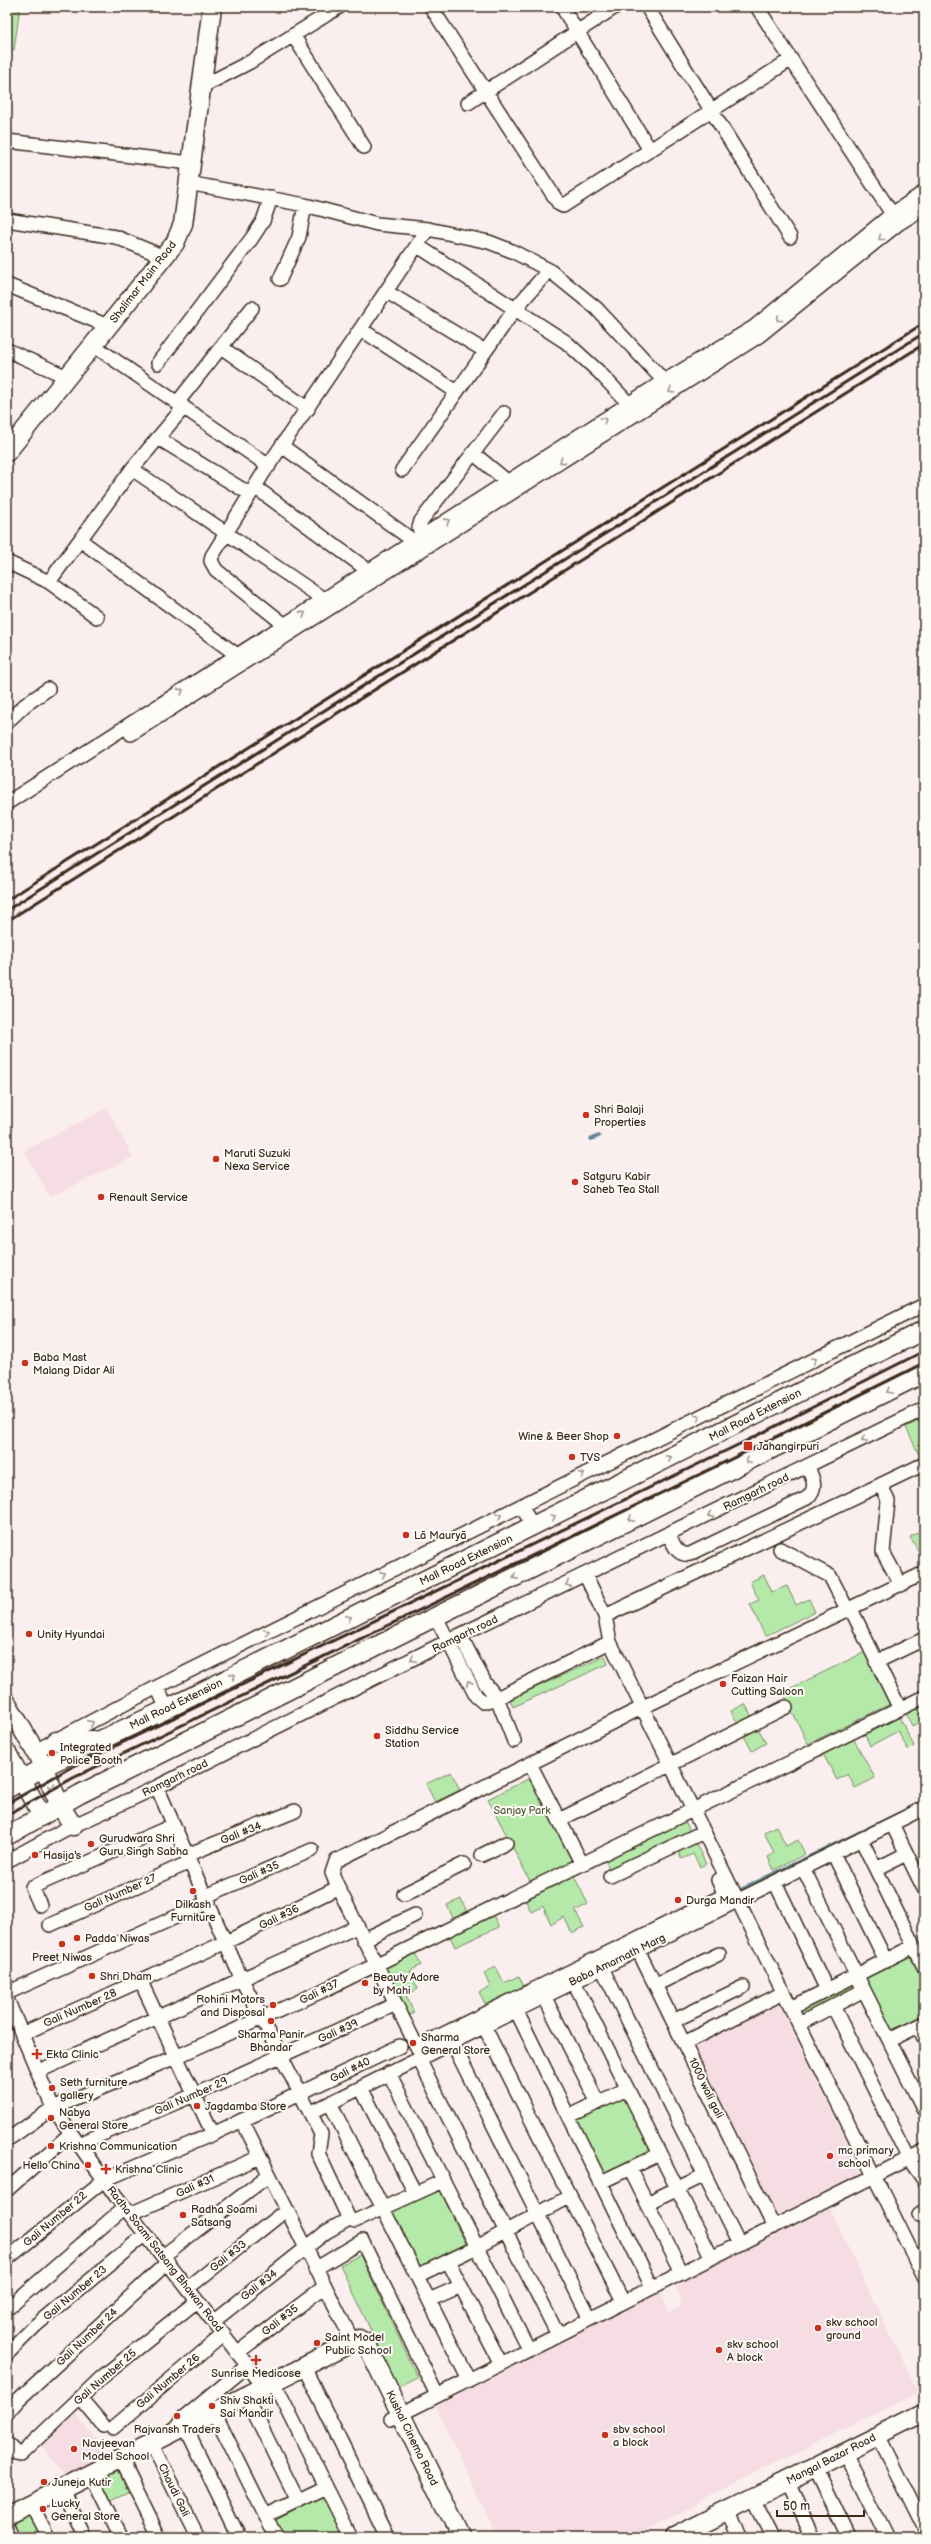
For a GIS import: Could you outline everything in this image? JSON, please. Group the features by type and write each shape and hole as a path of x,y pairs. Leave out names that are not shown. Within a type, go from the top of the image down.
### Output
{"main road":[{"name":"Shalimar Main Road","path":"9,448 175,243 183,224 200,87 212,7"},
{"name":"Mall Road Extension","path":"7,1789 43,1767 167,1709 924,1330"},
{"path":"7,1836 60,1805 924,1373"},
{"path":"7,1703 35,1751 60,1805 73,1826"},
{"path":"56,1741 103,1739"},
{"path":"7,1753 42,1816"},
{"path":"7,2516 304,2366 358,2341"},
{"name":"Kushal Cinema Road","path":"358,2341 396,2417 461,2537"},
{"name":"Mangal Bazar Road","path":"685,2535 727,2511 924,2413"},
{"name":"Kushal Cinema Road","path":"396,2417 448,2537"}],"street":[{"path":"200,87 250,62 338,7"},
{"path":"431,7 561,206 565,206 790,60"},
{"path":"562,7 650,150"},
{"path":"468,103 615,7"},
{"path":"647,7 790,237"},
{"path":"757,7 790,60 895,219"},
{"path":"292,35 364,147"},
{"path":"7,141 190,163"},
{"path":"188,183 305,205 377,224 428,229 489,242 512,251 549,270 580,294 615,326 664,381"},
{"path":"7,812 396,568 758,336 895,219 924,192"},
{"path":"158,363 252,238 263,221 271,198"},
{"path":"280,279 299,237 305,205"},
{"path":"9,798 325,600 664,381 754,327 895,219 924,208"},
{"path":"7,220 116,237 164,257"},
{"path":"285,625 213,567 212,556 282,446 362,330 428,229"},
{"path":"418,246 566,342 584,357 629,404"},
{"path":"402,470 515,309 549,270"},
{"path":"7,285 108,326"},
{"path":"387,292 485,352"},
{"path":"49,582 132,469 158,438 221,347 252,308"},
{"path":"362,330 457,392"},
{"path":"93,345 269,466"},
{"path":"221,347 308,409"},
{"path":"7,350 68,377"},
{"path":"419,539 419,528 421,521 504,412"},
{"path":"158,438 253,491 369,571"},
{"path":"282,446 419,539"},
{"path":"473,453 508,482"},
{"path":"132,469 325,600"},
{"path":"80,540 237,655"},
{"path":"7,562 49,582 98,617"},
{"path":"7,722 25,704 48,689"},
{"path":"35,1751 157,1687 923,1307"},
{"name":"Ramgarh road","path":"7,1862 73,1826 157,1787 460,1635 586,1576 924,1409"},
{"path":"605,1616 924,1464"},
{"path":"669,1535 678,1552 681,1554 690,1554 807,1498 813,1492 814,1486 808,1467"},
{"path":"881,1485 888,1501 883,1552 901,1585"},
{"path":"522,1505 532,1527"},
{"path":"780,1549 830,1576 850,1610 900,1709"},
{"path":"558,2335 506,2232 396,2004 363,1940 332,1873 336,1861 639,1710 850,1610 924,1573"},
{"path":"586,1576 605,1616 610,1642 639,1710 689,1812 737,1900 924,2277"},
{"path":"436,1617 476,1696 483,1702 497,1698 610,1642"},
{"path":"460,1635 485,1684 497,1698 514,1741"},
{"path":"876,1662 924,1639"},
{"path":"157,1687 167,1709"},
{"name":"Gali #37","path":"261,2019 924,1697"},
{"path":"559,1820 786,1707"},
{"path":"530,1764 582,1864"},
{"path":"157,1787 242,1980 299,2095 321,2134 318,2153 349,2219"},
{"name":"Baba Amarnath Marg","path":"310,2113 389,2074 420,2054 452,2042 638,1950 680,1923 737,1900 923,1809"},
{"name":"Gali #34","path":"189,1858 295,1811"},
{"path":"420,2054 680,1923 725,1895 697,1835 689,1812"},
{"path":"892,1824 924,1890"},
{"path":"40,1906 32,1887 174,1825"},
{"path":"610,1876 697,1835"},
{"path":"861,1839 924,1967"},
{"path":"482,1856 506,1843"},
{"name":"Gali #35","path":"207,1899 312,1850"},
{"path":"833,1853 886,1961"},
{"path":"876,1869 906,1854"},
{"name":"Gali Number 27","path":"50,1925 189,1858"},
{"path":"404,1894 464,1864"},
{"path":"803,1868 924,2110"},
{"path":"775,1882 827,1990"},
{"name":"Gali #36","path":"226,1942 331,1891"},
{"path":"7,1993 207,1899"},
{"path":"363,1940 415,1915"},
{"path":"40,2071 352,1929"},
{"name":"Gali Number 28","path":"22,2034 226,1942"},
{"path":"791,2008 914,1946"},
{"name":"1000 wali gali","path":"638,1950 774,2227"},
{"path":"655,1985 719,1954"},
{"path":"602,1968 740,2244"},
{"path":"140,1980 178,2056 194,2095 213,2134"},
{"path":"574,1982 712,2258"},
{"path":"673,2021 743,1987"},
{"path":"799,2024 864,1990"},
{"path":"684,2043 783,1992"},
{"path":"544,1996 598,2103"},
{"name":"Radha Soami Satsang Bhawan Road","path":"7,1999 40,2071 53,2108 70,2134 79,2144 127,2211 214,2321 247,2366 269,2384 326,2487 351,2537"},
{"name":"Gali #39","path":"280,2056 396,2004"},
{"path":"833,2006 909,2159 924,2180"},
{"path":"516,2010 652,2287"},
{"path":"7,2140 53,2108 178,2056 261,2019"},
{"path":"484,2026 623,2302"},
{"path":"889,2040 922,2029"},
{"path":"452,2042 590,2319"},
{"name":"Gali #40","path":"213,2134 299,2095 400,2046"},
{"name":"Gali Number 29","path":"79,2144 194,2095 280,2056"},
{"path":"389,2074 529,2350"},
{"path":"361,2088 415,2193"},
{"path":"568,2116 627,2089"},
{"path":"330,2102 469,2380"},
{"path":"242,2120 324,2287 358,2341"},
{"path":"7,2190 70,2134"},
{"name":"Gali Number 22","path":"7,2259 104,2180 213,2134"},
{"path":"396,2417 437,2395 924,2151"},
{"path":"601,2182 660,2154"},
{"name":"Gali #31","path":"7,2309 127,2211 260,2158"},
{"path":"630,2169 682,2273"},
{"path":"647,2203 705,2175"},
{"name":"Gali Number 24","path":"7,2413 19,2399 165,2259 269,2176"},
{"name":"Gali #34","path":"214,2321 326,2232 349,2219 355,2221 443,2181"},
{"path":"417,2276 506,2232 569,2197"},
{"name":"Gali #33","path":"188,2288 286,2210"},
{"name":"Gali Number 23","path":"7,2354 36,2325 146,2234"},
{"path":"315,2269 362,2241 437,2395"},
{"path":"448,2261 501,2364"},
{"path":"429,2300 461,2286"},
{"name":"Gali #35","path":"237,2353 324,2287"},
{"name":"Gali Number 25","path":"12,2449 21,2454 102,2377 197,2301"},
{"name":"Gali Number 26","path":"80,2398 108,2426 224,2334"},
{"path":"239,2537 178,2430 184,2418 247,2366"},
{"path":"304,2366 387,2537"},
{"path":"246,2396 298,2501"},
{"path":"214,2412 276,2537"},
{"path":"878,2436 924,2528"},
{"name":"Chaudi Gali","path":"151,2443 198,2537"},
{"path":"845,2453 887,2537"},
{"path":"121,2459 159,2537"},
{"path":"815,2467 849,2537"},
{"path":"90,2474 121,2537"},
{"path":"787,2482 813,2537"},
{"path":"265,2516 326,2487"},
{"path":"62,2488 85,2537"},
{"path":"753,2498 773,2537"},
{"path":"31,2504 48,2537"},
{"path":"727,2511 740,2537"},
{"path":"7,2528 11,2537"}],"shaded area":[{"path":"107,1108 133,1157 50,1197 24,1151"},
{"path":"779,2003 862,2173 777,2215 694,2045"},
{"path":"829,2208 918,2393 741,2480 634,2537 498,2537 435,2406 659,2292 670,2312 682,2304 675,2284"},
{"name":"Navjeevan Model School","path":"75,2412 110,2458 67,2480 38,2440"}],"green space":[{"path":"7,7 20,7 14,50 7,49"},
{"path":"924,1418 924,1453 919,1455 906,1427"},
{"path":"924,1529 924,1559 923,1559 910,1537"},
{"path":"764,1575 772,1592 787,1586 796,1605 809,1599 815,1612 765,1636 750,1604 759,1600 750,1582"},
{"path":"865,1652 890,1704 808,1744 783,1692"},
{"path":"605,1656 608,1664 513,1707 510,1699"},
{"path":"924,1701 924,1720 912,1726 905,1711"},
{"path":"745,1704 766,1743 752,1751 731,1711"},
{"path":"898,1715 914,1746 908,1750 898,1731 870,1746 864,1732"},
{"path":"853,1738 875,1778 855,1788 848,1774 837,1780 823,1754"},
{"path":"451,1772 460,1790 435,1802 426,1784"},
{"name":"Sanjay Park","path":"534,1776 576,1860 531,1883 488,1799"},
{"path":"684,1819 691,1833 611,1872 604,1858"},
{"path":"776,1826 786,1846 798,1840 805,1854 774,1870 768,1857 774,1853 764,1832"},
{"path":"694,1840 706,1864 700,1867 693,1854 682,1859 677,1849"},
{"path":"571,1870 588,1904 575,1911 584,1927 572,1933 564,1917 551,1924 543,1906 531,1912 523,1894"},
{"path":"461,1899 469,1916 455,1922 447,1905"},
{"path":"491,1911 499,1927 455,1947 448,1932"},
{"path":"414,1951 421,1965 410,1971 418,1989 406,1995 414,2013 407,2016 383,1966"},
{"path":"912,1951 924,1976 924,2014 891,2031 863,1975"},
{"path":"496,1967 504,1983 519,1976 526,1991 488,2009 479,1992 490,1987 484,1973"},
{"path":"853,1981 857,1991 802,2017 798,2008"},
{"path":"623,2094 651,2149 603,2174 575,2118"},
{"path":"439,2188 466,2244 418,2268 390,2212"},
{"path":"360,2255 418,2378 398,2388 340,2265"},
{"path":"119,2463 133,2491 107,2503 94,2476"},
{"path":"323,2496 343,2537 283,2537 274,2521"},
{"path":"31,2513 41,2534 36,2537 16,2537 9,2524"}],"waterway":[{"path":"591,1139 599,1136"},
{"path":"918,1804 924,1801"},
{"path":"740,1890 910,1808"}],"railway":[{"path":"7,900 924,323"},
{"path":"7,910 924,333"},
{"path":"7,921 924,344"},
{"path":"7,1804 68,1769 746,1441 924,1351"},
{"path":"7,1815 73,1778 750,1450 924,1363"}],"place":[{"name":"Shri Balaji Properties","path":"586,1115"},
{"name":"Maruti Suzuki Nexa Service","path":"216,1159"},
{"name":"Satguru Kabir Saheb Tea Stall","path":"575,1182"},
{"name":"Renault Service","path":"101,1197"},
{"name":"Baba Mast Malang Didar Ali","path":"25,1363"},
{"name":"Wine & Beer Shop","path":"617,1436"},
{"name":"Jahangirpuri","path":"748,1446"},
{"name":"TVS","path":"572,1457"},
{"name":"Lā Mauryā","path":"406,1535"},
{"name":"Unity Hyundai","path":"29,1634"},
{"name":"Faizan Hair Cutting Saloon","path":"723,1684"},
{"name":"Siddhu Service Station","path":"377,1736"},
{"name":"Integrated Police Booth","path":"52,1753"},
{"name":"Gurudwara Shri Guru Singh Sabha","path":"91,1844"},
{"name":"Hasija's","path":"35,1855"},
{"name":"Dilkash Furniture","path":"193,1891"},
{"name":"Durga Mandir","path":"678,1900"},
{"name":"Padda Niwas","path":"77,1938"},
{"name":"Preet Niwas","path":"62,1944"},
{"name":"Shri Dham","path":"92,1976"},
{"name":"Beauty Adore by Mahi","path":"365,1983"},
{"name":"Rohini Motors and Disposal","path":"273,2005"},
{"name":"Sharma Panir Bhandar","path":"271,2021"},
{"name":"Sharma General Store","path":"413,2043"},
{"name":"Ekta Clinic","path":"37,2054"},
{"name":"Seth furniture gallery","path":"52,2088"},
{"name":"Jagdamba Store","path":"197,2106"},
{"name":"Nabya General Store","path":"51,2118"},
{"name":"Krishna Communication","path":"51,2146"},
{"name":"mc primary school","path":"830,2156"},
{"name":"Hello China","path":"88,2165"},
{"name":"Krishna Clinic","path":"106,2169"},
{"name":"Radha Soami Satsang","path":"183,2215"},
{"name":"skv school ground","path":"818,2328"},
{"name":"Saint Model Public School","path":"317,2343"},
{"name":"skv school A block","path":"719,2350"},
{"name":"Sunrise Medicose","path":"256,2360"},
{"name":"Shiv Shakti Sai Mandir","path":"212,2406"},
{"name":"Rajvansh Traders","path":"177,2416"},
{"name":"sbv school a block","path":"605,2435"},
{"name":"Navjeevan Model School","path":"74,2449"},
{"name":"Juneja Kutir","path":"44,2482"},
{"name":"Lucky General Store","path":"43,2509"}]}
